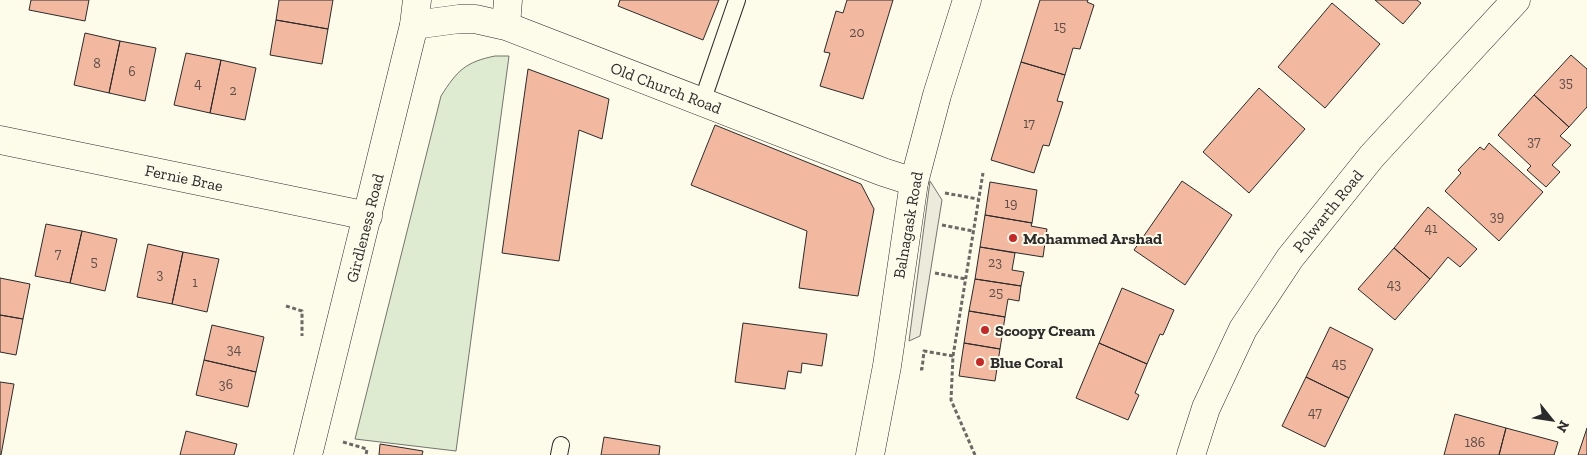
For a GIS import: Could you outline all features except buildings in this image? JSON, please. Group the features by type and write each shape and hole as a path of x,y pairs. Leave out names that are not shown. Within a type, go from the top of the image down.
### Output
{"street":[{"name":"Balnagask Road","path":"870,455 886,366 914,182 937,96 966,0"},
{"name":"Polwarth Road","path":"1191,455 1206,408 1243,329 1290,258 1372,156 1516,0"},
{"name":"Old Church Road","path":"416,12 474,19 507,13 702,102 914,182"},
{"name":"Girdleness Road","path":"308,455 368,216 416,12"},
{"name":"Fernie Brae","path":"0,140 368,216"}],"lane":[{"path":"702,102 737,0"}],"path":[{"path":"975,455 951,400 953,356 983,173"},
{"path":"947,194 978,198"},
{"path":"942,225 973,231"},
{"path":"935,273 966,279"},
{"path":"924,351 953,356"}],"green space":[{"path":"495,56 509,56 456,451 355,439 441,96 452,80 463,69 476,61"}],"shaded area":[{"path":"930,181 942,200 920,336 909,341"}],"place":[{"name":"Mohammed Arshad","path":"1013,238"},
{"name":"Scoopy Cream","path":"985,330"},
{"name":"Blue Coral","path":"980,362"}]}
